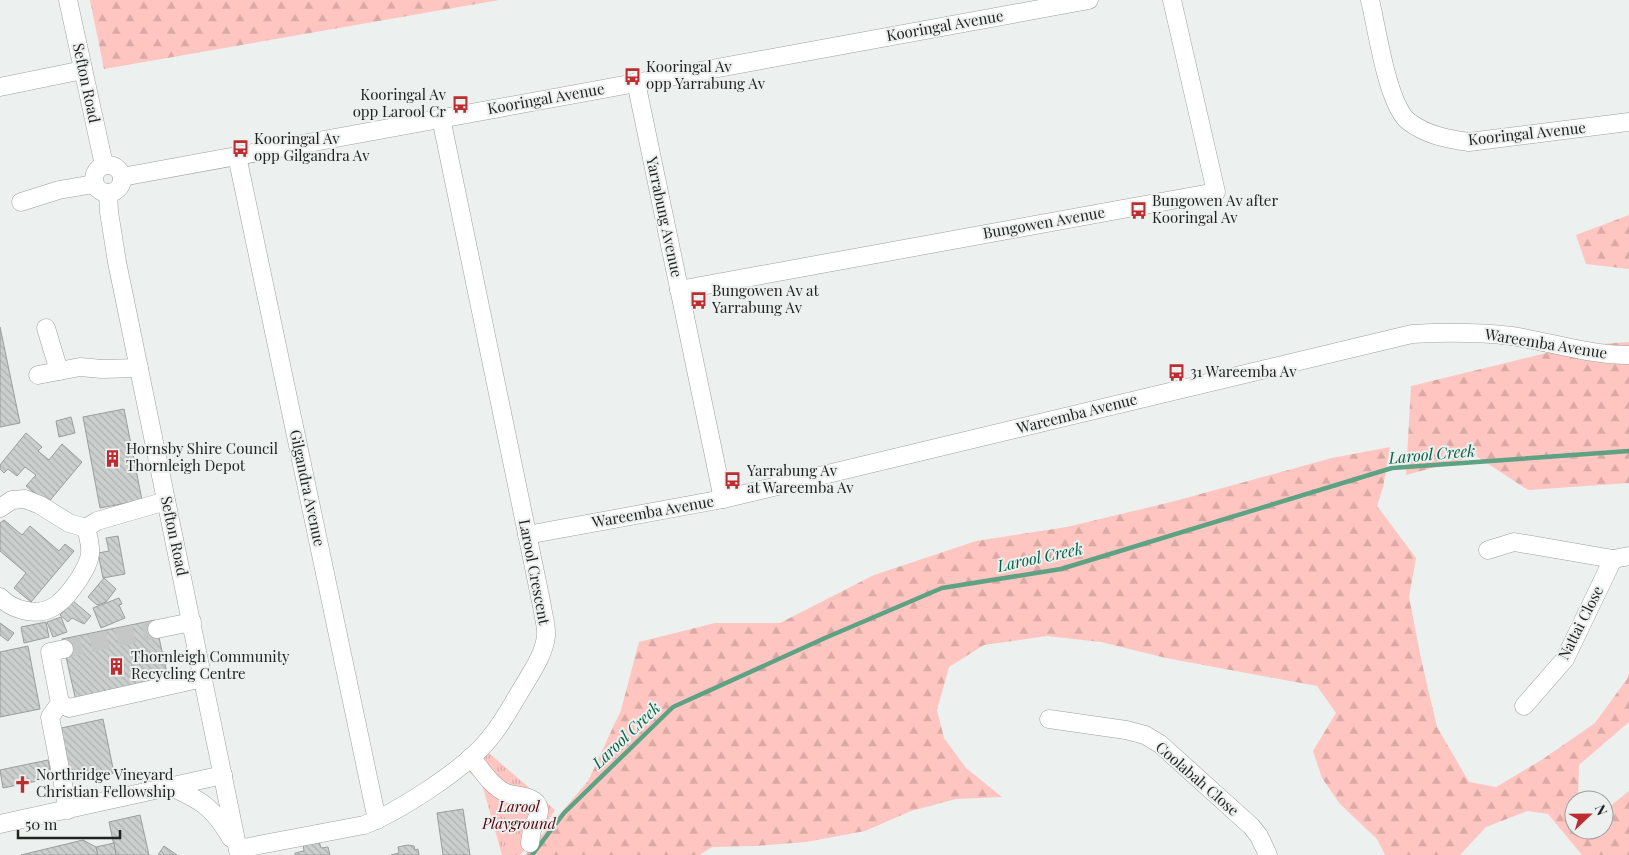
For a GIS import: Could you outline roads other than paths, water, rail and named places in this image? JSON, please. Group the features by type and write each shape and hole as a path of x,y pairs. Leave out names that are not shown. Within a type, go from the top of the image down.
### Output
{"street":[{"name":"Sefton Road","path":"68,0 104,165"},
{"name":"Kooringal Avenue","path":"122,177 1089,0"},
{"name":"Bungowen Avenue","path":"679,290 1216,192 1172,0"},
{"name":"Kooringal Avenue","path":"1370,0 1388,79 1398,108 1407,120 1428,133 1446,139 1469,142 1629,122"},
{"path":"0,87 83,70"},
{"name":"Yarrabung Avenue","path":"636,82 723,499"},
{"name":"Larool Crescent","path":"239,852 377,820 440,781 471,757 490,737 508,712 539,659 546,636 542,606 441,118"},
{"name":"Gilgandra Avenue","path":"237,156 377,820"},
{"path":"21,202 59,190 101,189 119,188 122,177 120,171 115,167 104,165 95,173 101,189"},
{"name":"Sefton Road","path":"101,189 109,212 138,368 239,852"},
{"path":"46,328 59,371"},
{"name":"Wareemba Avenue","path":"527,535 723,499 1412,334 1462,332 1513,336 1600,354 1629,355"},
{"path":"38,375 80,367 138,368"},
{"path":"0,508 12,500 25,498 69,523 86,528 97,521 166,501"},
{"path":"0,597 6,603 27,612 51,608 62,600 86,568 90,556 90,544 86,528"},
{"path":"1488,550 1514,542 1621,558"},
{"name":"Nattai Close","path":"1524,706 1565,659 1621,558"},
{"path":"157,629 192,622"},
{"path":"64,649 50,652 60,703 50,717 68,810"},
{"path":"60,703 69,708 203,678"},
{"name":"Coolabah Close","path":"1049,720 1126,730 1145,735 1160,744 1260,836 1268,855"},
{"path":"471,757 493,784 506,792 532,799 537,803 539,809 538,816 533,827 530,843"},
{"path":"0,824 223,775"},
{"path":"169,786 200,800 215,813 239,852"}],"waterway":[{"name":"Larool Creek","path":"532,855 564,813 673,707 825,638 942,588 1061,569 1392,468 1629,451"}],"tunnel":[{"path":"64,649 157,629"}],"place":[{"name":"Kooringal Av opp Yarrabung Av","path":"632,76"},
{"name":"Kooringal Av opp Larool Cr","path":"460,104"},
{"name":"Kooringal Av opp Gilgandra Av","path":"240,148"},
{"name":"Bungowen Av after Kooringal Av","path":"1138,210"},
{"name":"Bungowen Av at Yarrabung Av","path":"698,300"},
{"name":"31 Wareemba Av","path":"1176,372"},
{"name":"Hornsby Shire Council Thornleigh Depot","path":"112,458"},
{"name":"Yarrabung Av at Wareemba Av","path":"733,480"},
{"name":"Thornleigh Community Recycling Centre","path":"117,666"},
{"name":"Northridge Vineyard Christian Fellowship","path":"22,784"}],"park label":[{"name":"Larool Playground","path":"519,816"}]}
